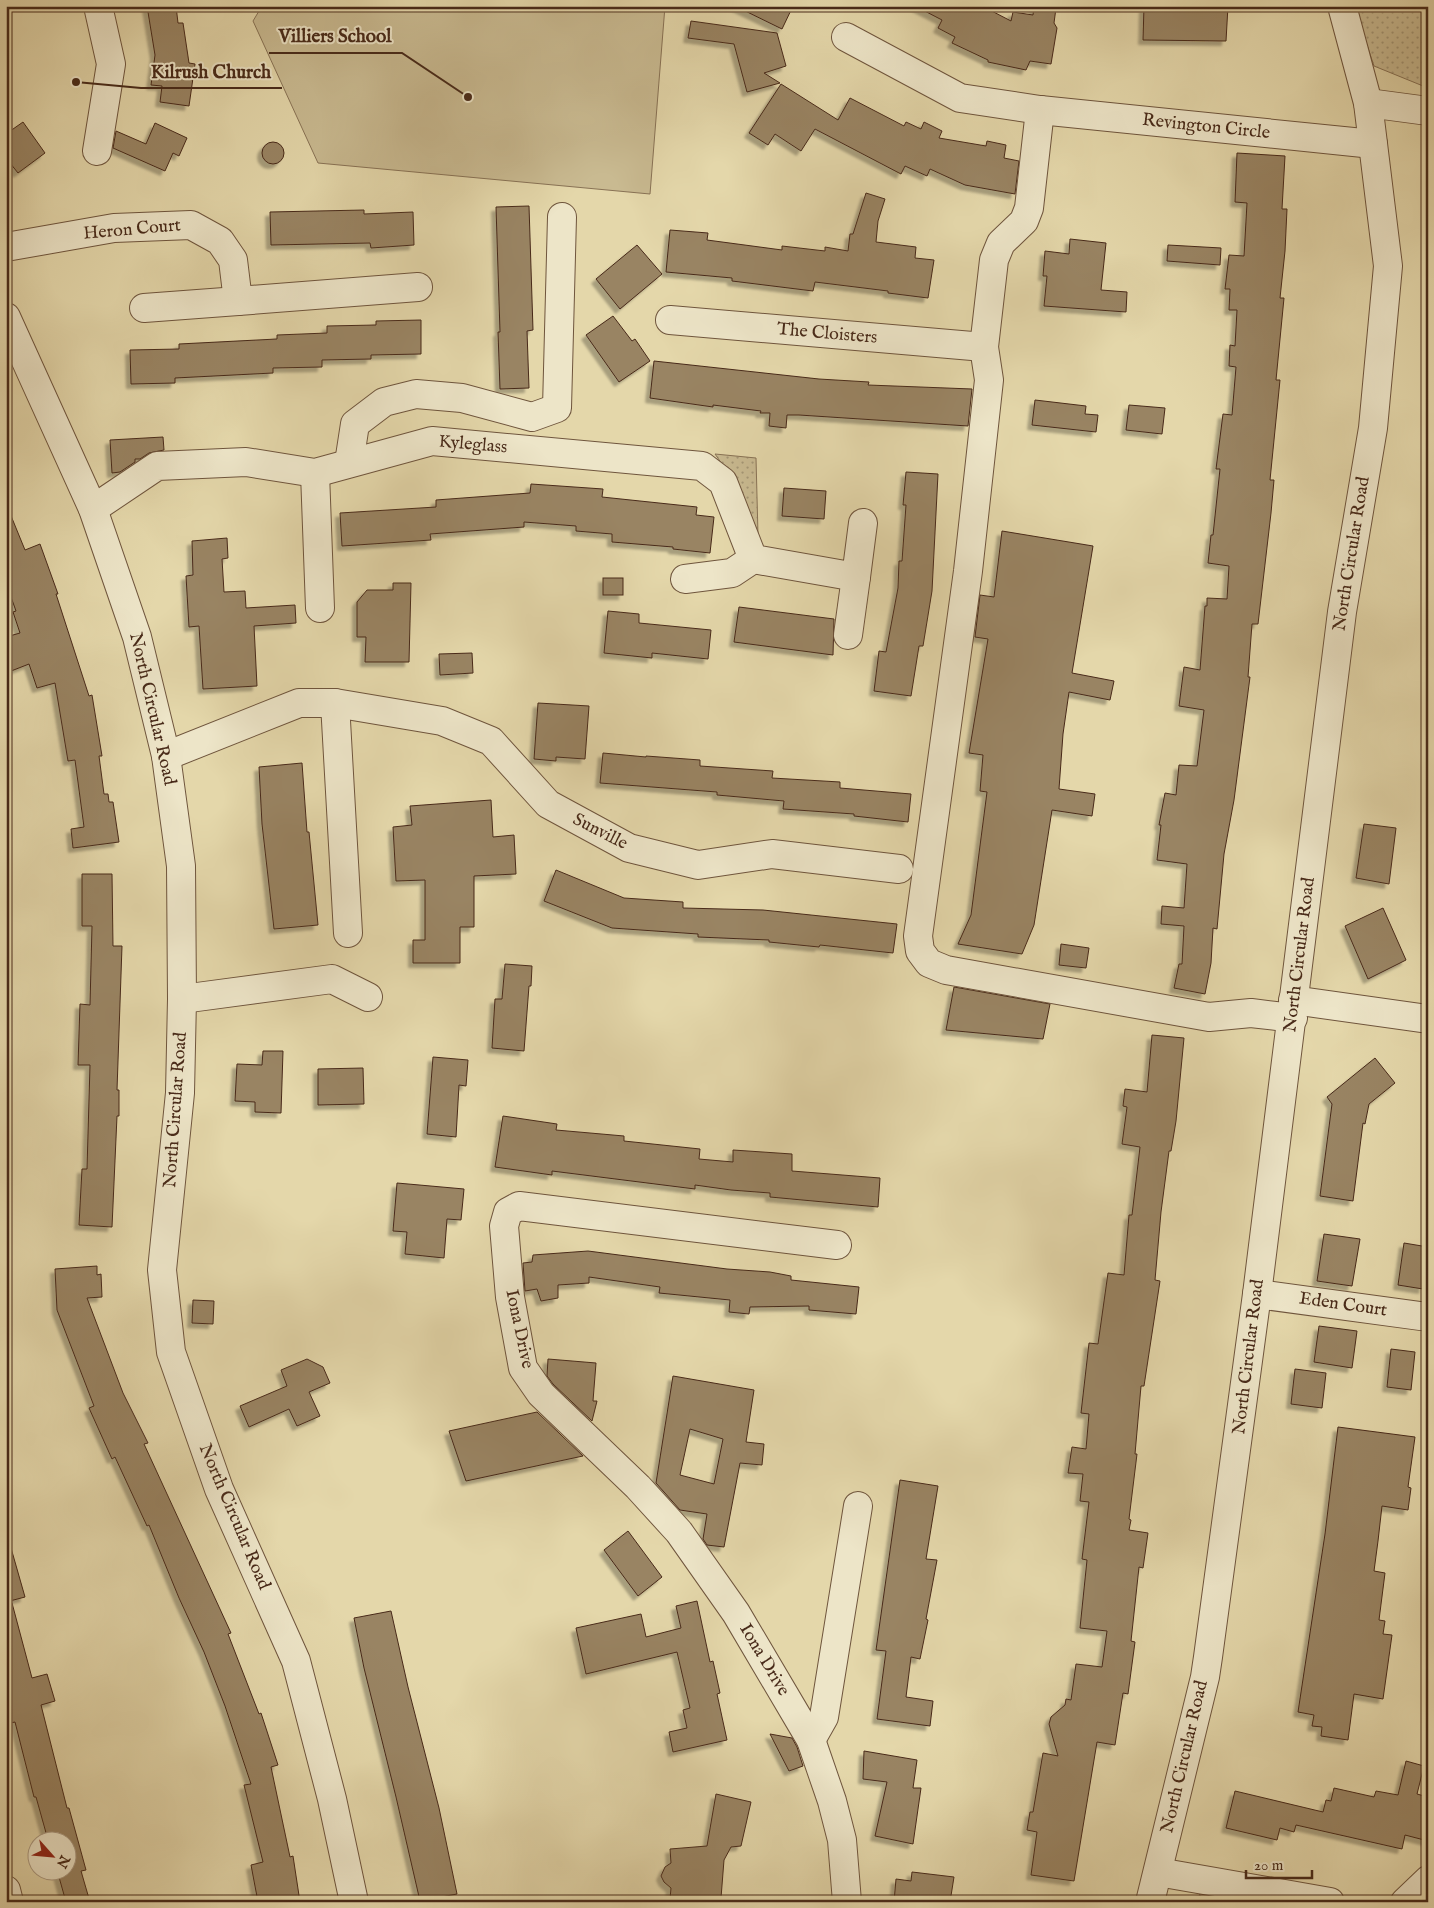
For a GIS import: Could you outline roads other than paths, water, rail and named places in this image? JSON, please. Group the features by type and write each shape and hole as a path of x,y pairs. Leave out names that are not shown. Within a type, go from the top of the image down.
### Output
{"street":[{"path":"97,152 111,64 98,6"},
{"name":"North Circular Road","path":"1150,1902 1204,1677 1222,1558 1257,1294 1342,612 1373,428 1388,266 1368,103 1342,6"},
{"name":"Revington Circle","path":"846,37 960,98 1040,110 1373,144"},
{"path":"1368,103 1428,111"},
{"path":"1040,110 1029,208 1024,221 1001,243 994,260 984,347 988,380 972,533 918,936 920,951 929,963 956,972 1209,1017 1293,1009 1428,1019"},
{"path":"349,463 355,424 384,402 416,394 462,398 532,417 557,408 562,217"},
{"name":"Heron Court","path":"6,247 114,228 191,225 220,241 233,260 238,301"},
{"path":"144,308 418,288"},
{"name":"North Circular Road","path":"6,317 93,509 137,637 166,756 180,866 182,999 180,1093 162,1270 171,1352 219,1489 296,1661 332,1800 354,1902"},
{"name":"The Cloisters","path":"670,320 984,347"},
{"name":"Kyleglass","path":"93,509 157,466 246,462 315,474 432,441 702,466 723,482 752,559"},
{"path":"315,474 320,608"},
{"path":"848,635 863,523"},
{"path":"685,579 732,573 752,559 856,577"},
{"name":"Sunville","path":"166,756 299,703 335,703 442,721 491,741 548,804 629,848 698,865 772,854 899,869"},
{"path":"335,703 348,933"},
{"path":"182,999 332,979 368,997"},
{"name":"Iona Drive","path":"837,1245 519,1206 508,1212 504,1226 510,1297 523,1368 541,1394 638,1487 678,1532 736,1613 811,1740 832,1800 842,1840 847,1902"},
{"name":"Eden Court","path":"1257,1294 1428,1317"},
{"path":"811,1740 824,1716 858,1506"},
{"path":"1158,1872 1330,1902"},
{"path":"1405,1902 1428,1880"},
{"path":"6,1890 9,1902"}],"place":[{"name":"Kilrush Church","path":"76,82"},
{"name":"Villiers School","path":"468,97"}]}
